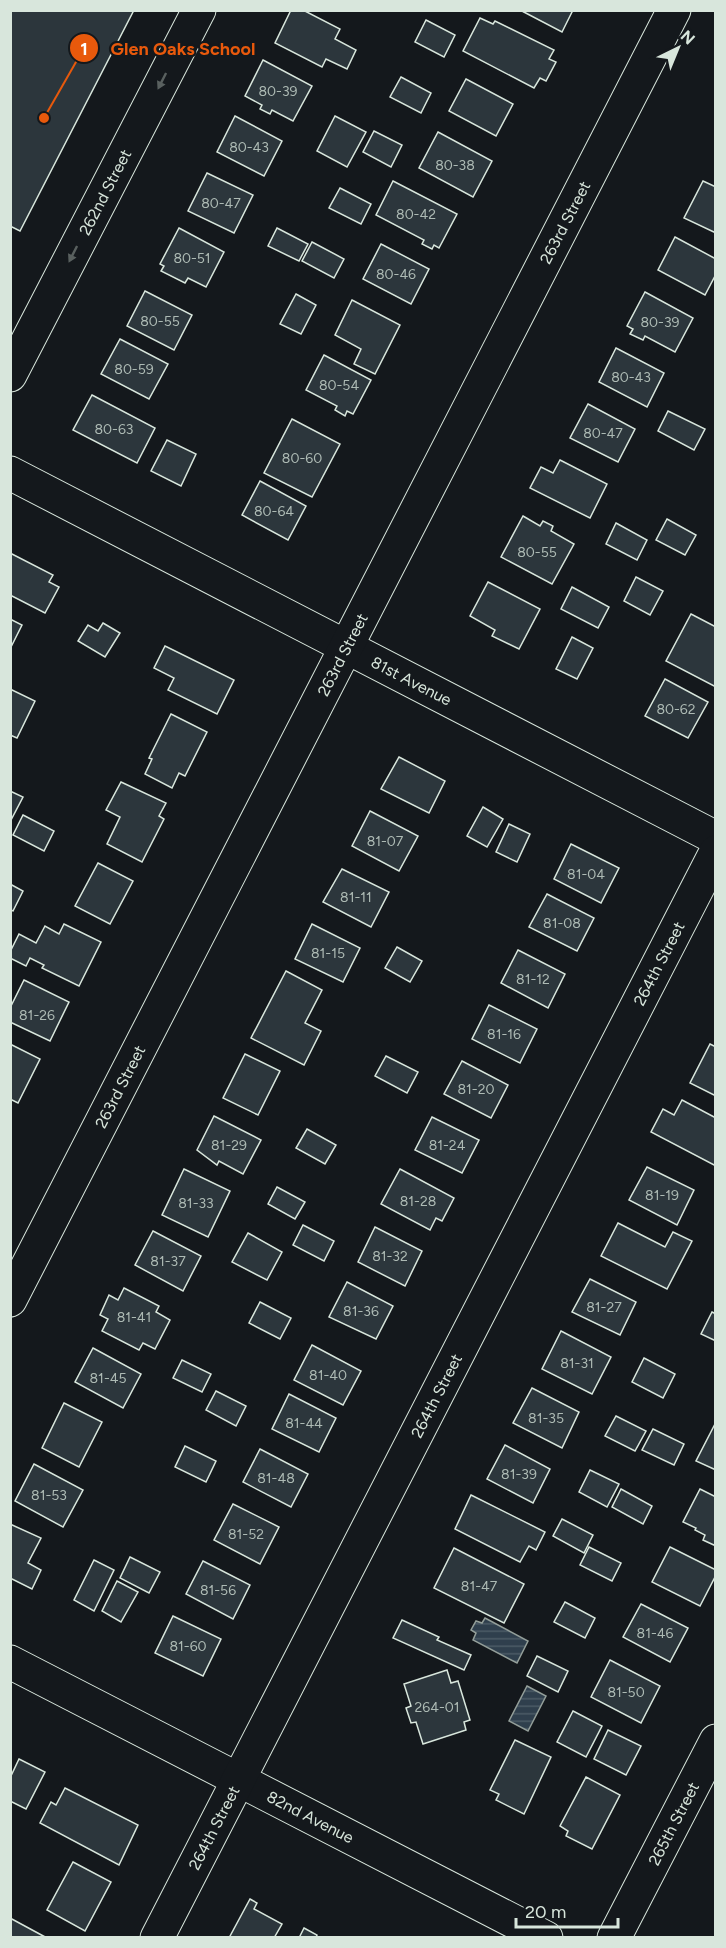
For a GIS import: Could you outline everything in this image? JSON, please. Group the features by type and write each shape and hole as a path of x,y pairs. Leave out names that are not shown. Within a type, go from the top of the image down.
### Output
{"street":[{"name":"262nd Street","path":"10,375 199,10"},
{"name":"263rd Street","path":"10,1300 674,10"},
{"name":"81st Avenue","path":"10,473 716,838"},
{"name":"264th Street","path":"157,1938 716,852"},
{"name":"82nd Avenue","path":"10,1662 546,1938"},
{"name":"265th Street","path":"614,1938 716,1741"}],"water":[{"path":"485,1618 528,1641 517,1663 473,1640 476,1633 471,1630 476,1621 482,1623"},
{"path":"527,1686 546,1696 528,1731 509,1721"}],"building":[{"path":"10,10 134,10 20,231 10,226"},
{"path":"291,10 303,10 340,29 335,39 356,50 347,69 326,59 322,67 275,43"},
{"path":"520,10 573,10 562,32"},
{"path":"480,18 493,24 495,21 554,50 549,59 556,62 546,81 540,78 534,88 463,51"},
{"path":"426,20 455,35 444,57 415,42"},
{"path":"263,60 312,86 293,121 272,110 270,114 260,109 262,105 245,96"},
{"path":"401,77 431,93 421,113 390,97"},
{"path":"466,79 513,104 496,136 449,111"},
{"path":"235,116 282,141 264,176 217,152"},
{"path":"335,116 366,132 347,167 317,151"},
{"path":"374,131 402,145 391,167 363,152"},
{"path":"438,132 492,161 473,197 419,168"},
{"path":"207,173 253,195 234,233 188,211"},
{"path":"393,181 457,214 439,248 434,245 432,249 422,244 424,240 376,215"},
{"path":"703,181 716,187 716,233 684,218"},
{"path":"340,188 371,204 361,224 329,208"},
{"path":"179,228 224,252 206,287 188,278 185,283 161,271 164,266 160,264"},
{"path":"277,228 308,244 299,261 268,246"},
{"path":"675,237 716,259 716,274 705,295 658,270"},
{"path":"312,242 344,259 334,278 302,261"},
{"path":"381,244 429,269 411,304 363,279"},
{"path":"145,291 192,315 174,350 127,326"},
{"path":"645,292 693,318 675,352 645,336 643,340 630,334 633,329 627,326"},
{"path":"296,294 316,305 301,334 280,324"},
{"path":"352,300 400,325 375,374 354,364 361,349 335,335"},
{"path":"120,339 168,364 149,399 101,374"},
{"path":"616,348 664,373 647,407 599,382"},
{"path":"324,355 371,380 353,414 347,411 345,416 335,410 337,406 306,390"},
{"path":"92,395 155,428 137,463 73,430"},
{"path":"588,404 635,429 618,462 570,438"},
{"path":"668,411 705,429 694,450 658,431"},
{"path":"292,419 340,444 312,497 264,473"},
{"path":"167,440 196,454 181,486 151,471"},
{"path":"560,460 607,484 590,518 530,488 541,467 553,473"},
{"path":"260,481 306,506 288,540 242,515"},
{"path":"523,516 540,526 543,521 553,526 551,531 574,544 552,584 501,557"},
{"path":"667,519 696,535 685,555 656,540"},
{"path":"616,523 647,540 637,560 606,544"},
{"path":"10,553 53,575 49,582 59,587 45,613 10,595"},
{"path":"636,577 663,591 650,615 624,601"},
{"path":"488,582 540,609 519,649 492,636 495,630 470,616"},
{"path":"572,587 609,607 598,628 561,609"},
{"path":"691,614 716,627 716,687 666,661"},
{"path":"10,619 22,625 10,649"},
{"path":"103,623 120,633 105,657 78,641 88,625 98,631"},
{"path":"572,637 593,648 577,679 556,669"},
{"path":"165,646 234,680 217,714 168,690 174,678 154,668"},
{"path":"665,679 708,702 688,738 645,716"},
{"path":"10,689 35,701 17,738 10,735"},
{"path":"171,714 207,732 185,776 179,773 172,788 145,774 152,759 149,758"},
{"path":"399,757 445,781 429,813 381,789"},
{"path":"121,782 166,803 159,816 164,819 142,862 107,844 120,817 106,810"},
{"path":"10,791 23,797 11,820 10,820"},
{"path":"483,807 503,819 487,847 467,836"},
{"path":"370,811 418,836 399,871 352,846"},
{"path":"23,815 54,831 44,851 13,835"},
{"path":"509,824 530,834 517,862 496,852"},
{"path":"571,844 619,868 601,903 554,879"},
{"path":"98,863 133,881 110,924 75,906"},
{"path":"342,869 389,892 371,927 323,902"},
{"path":"10,884 23,891 13,911 10,909"},
{"path":"547,894 594,918 577,951 529,927"},
{"path":"64,924 101,942 79,986 42,968 44,965 30,958 26,966 10,958 10,952 19,934 36,943 45,926 59,934"},
{"path":"312,924 360,948 343,982 295,959"},
{"path":"397,947 422,961 410,982 385,968"},
{"path":"518,950 565,974 548,1008 501,983"},
{"path":"286,971 322,990 305,1023 321,1031 304,1065 251,1038"},
{"path":"24,980 69,1002 50,1041 10,1022 10,1008"},
{"path":"489,1005 537,1029 520,1063 472,1039"},
{"path":"10,1044 40,1059 18,1103 10,1099"},
{"path":"710,1044 716,1047 716,1096 690,1083"},
{"path":"245,1054 280,1071 258,1115 223,1098"},
{"path":"386,1056 418,1072 407,1093 375,1076"},
{"path":"462,1061 508,1085 491,1118 444,1094"},
{"path":"682,1100 716,1118 716,1166 651,1132 663,1109 674,1115"},
{"path":"214,1116 261,1140 243,1174 219,1161 217,1165 197,1150"},
{"path":"432,1117 479,1140 462,1173 415,1150"},
{"path":"307,1129 336,1145 325,1164 296,1148"},
{"path":"647,1167 694,1190 677,1225 629,1200"},
{"path":"184,1169 230,1191 208,1237 162,1215"},
{"path":"400,1169 454,1198 442,1221 436,1218 430,1230 381,1204"},
{"path":"277,1187 305,1202 295,1219 268,1204"},
{"path":"618,1223 665,1247 673,1232 692,1241 667,1289 601,1256"},
{"path":"303,1225 334,1241 324,1261 293,1245"},
{"path":"375,1227 422,1251 405,1286 358,1262"},
{"path":"153,1231 201,1256 183,1291 135,1265"},
{"path":"248,1233 282,1252 267,1280 232,1262"},
{"path":"590,1279 636,1302 620,1335 572,1312"},
{"path":"347,1282 393,1306 376,1339 329,1317"},
{"path":"124,1288 159,1306 156,1312 170,1320 155,1349 143,1343 139,1350 102,1331 108,1319 100,1315 109,1295 118,1300"},
{"path":"260,1302 291,1318 280,1339 249,1323"},
{"path":"712,1312 716,1314 716,1341 701,1334"},
{"path":"561,1331 611,1357 592,1394 542,1369"},
{"path":"312,1345 361,1371 343,1405 294,1380"},
{"path":"93,1348 141,1374 123,1408 75,1382"},
{"path":"644,1358 675,1374 663,1398 632,1382"},
{"path":"182,1360 211,1374 202,1392 173,1378"},
{"path":"532,1388 579,1412 562,1448 513,1423"},
{"path":"216,1391 246,1406 236,1426 206,1410"},
{"path":"289,1394 336,1418 319,1452 272,1429"},
{"path":"64,1403 102,1422 79,1467 42,1448"},
{"path":"616,1416 646,1431 635,1451 605,1436"},
{"path":"716,1422 716,1470 696,1461"},
{"path":"653,1429 684,1444 674,1465 642,1450"},
{"path":"505,1445 550,1469 533,1503 487,1479"},
{"path":"185,1446 216,1461 206,1482 175,1467"},
{"path":"260,1449 308,1474 291,1507 243,1482"},
{"path":"34,1464 83,1490 63,1527 15,1501"},
{"path":"590,1470 619,1484 607,1507 579,1492"},
{"path":"621,1489 652,1506 643,1524 612,1507"},
{"path":"700,1489 716,1497 716,1546 703,1540 705,1535 695,1530 696,1528 683,1522"},
{"path":"471,1495 545,1532 536,1550 529,1546 520,1562 455,1529"},
{"path":"233,1504 279,1527 260,1564 214,1540"},
{"path":"562,1519 593,1535 584,1553 553,1536"},
{"path":"10,1524 41,1538 28,1563 41,1570 32,1589 10,1578"},
{"path":"589,1547 621,1563 612,1581 580,1565"},
{"path":"670,1547 716,1570 716,1575 700,1606 652,1582"},
{"path":"454,1548 524,1584 504,1623 434,1588"},
{"path":"130,1557 160,1572 149,1593 120,1578"},
{"path":"94,1560 114,1570 94,1611 74,1600"},
{"path":"203,1561 250,1585 233,1619 186,1594"},
{"path":"117,1581 138,1592 121,1622 102,1611"},
{"path":"565,1602 595,1618 585,1638 554,1622"},
{"path":"641,1604 688,1628 670,1662 623,1637"},
{"path":"173,1616 221,1639 203,1676 155,1653"},
{"path":"402,1620 439,1637 437,1640 471,1655 464,1670 393,1638"},
{"path":"537,1656 568,1671 558,1692 527,1676"},
{"path":"610,1660 660,1686 641,1723 591,1697"},
{"path":"447,1670 451,1683 458,1681 470,1720 464,1722 466,1730 423,1744 416,1722 411,1723 406,1708 411,1706 404,1684"},
{"path":"573,1711 602,1726 586,1757 557,1742"},
{"path":"608,1730 641,1746 626,1775 594,1759"},
{"path":"515,1740 551,1757 524,1814 496,1800 499,1794 490,1790"},
{"path":"19,1759 45,1772 26,1809 10,1801 10,1778"},
{"path":"586,1777 620,1795 592,1849 566,1836 568,1831 560,1826"},
{"path":"65,1788 138,1825 119,1865 40,1823 51,1802 56,1805"},
{"path":"73,1862 111,1882 85,1931 47,1910"},
{"path":"250,1899 257,1903 254,1909 282,1924 274,1938 229,1938"},
{"path":"10,1918 47,1938 10,1938"},
{"path":"304,1928 317,1935 316,1938 299,1938"}],"place":[{"name":"Glen Oaks School","path":"44,118"}]}
